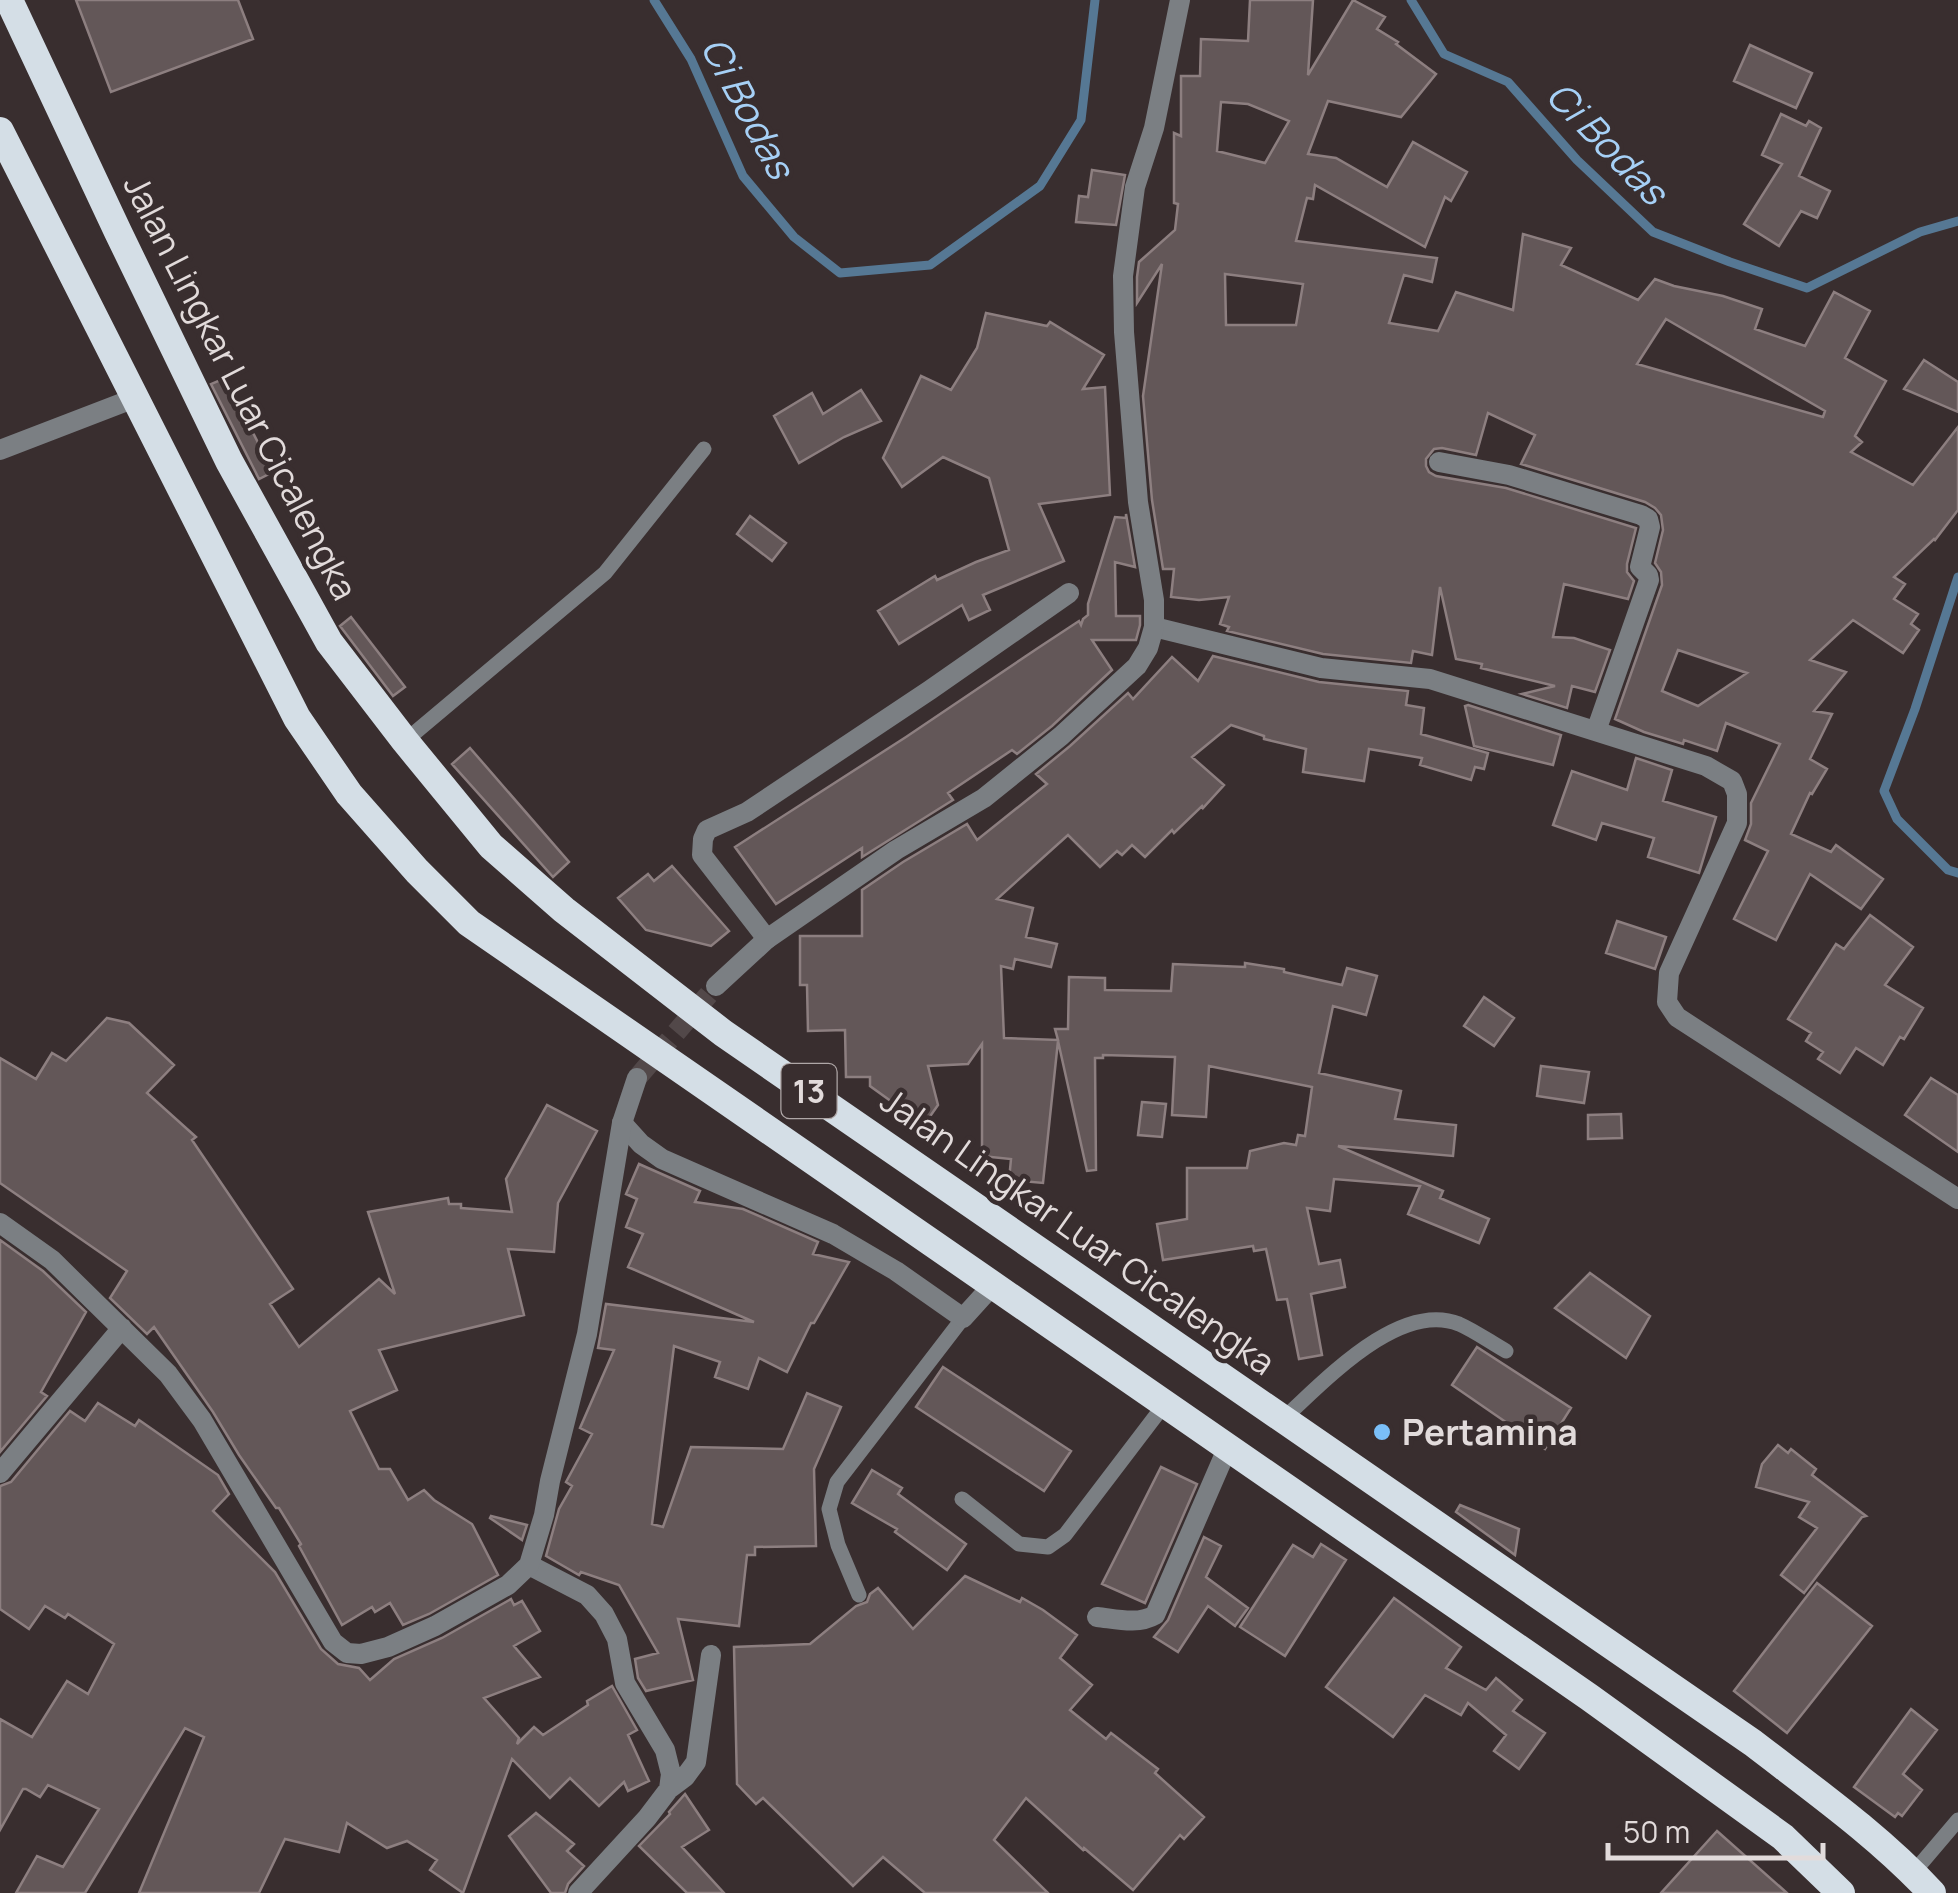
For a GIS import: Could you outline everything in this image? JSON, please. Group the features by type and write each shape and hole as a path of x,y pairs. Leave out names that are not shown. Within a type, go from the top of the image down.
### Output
{"highway":[{"name":"Jalan Lingkar Luar Cicalengka","path":"9,0 229,461 329,642 492,846 564,910 723,1032 1752,1743 1923,1883"},
{"name":"13","path":"0,132 297,718 349,794 468,923 1588,1697 1783,1838 1841,1893"}],"street":[{"path":"716,986 767,939 896,850 984,798 1061,736 1137,666 1148,648 1154,627 1154,600 1138,502 1124,332 1124,276 1136,187 1154,128 1180,0"},
{"path":"0,450 135,398"},
{"path":"1439,462 1509,474 1648,520 1640,567 1648,580 1596,732"},
{"path":"767,939 702,855 707,830 747,812 1069,593"},
{"path":"1154,627 1321,668 1430,679 1706,766 1732,781 1737,794 1737,823 1669,973 1667,1002 1677,1017 1958,1199"},
{"path":"0,1222 52,1260 168,1374 202,1420 333,1642 346,1653 361,1654 435,1626 508,1586 529,1565 587,1334 622,1123 638,1078"},
{"path":"622,1123 662,1159 832,1234 896,1271 963,1318 992,1286"},
{"path":"0,1472 122,1328"},
{"path":"1097,1618 1147,1620 1155,1616 1227,1449"},
{"path":"529,1565 587,1596 604,1614 617,1639 625,1683 665,1750 671,1774 669,1789"},
{"path":"578,1893 696,1762 712,1655"}],"lane":[{"path":"405,741 606,574 704,449"},
{"path":"859,1595 838,1545 829,1509 837,1482 963,1318"},
{"path":"1284,1418 1346,1362 1392,1330 1419,1320 1456,1322 1506,1351"},
{"path":"962,1498 1019,1544 1048,1547 1065,1535 1164,1406"},
{"path":"1923,1883 1958,1820"}],"building":[{"path":"76,0 238,0 253,39 111,92"},
{"path":"1250,0 1313,0 1308,75 1353,0 1385,17 1377,29 1436,74 1401,117 1328,101 1308,154 1336,158 1387,187 1413,142 1467,172 1451,201 1445,197 1425,247 1315,185 1313,199 1307,198 1296,241 1437,258 1432,282 1404,275 1389,323 1438,331 1456,292 1513,310 1523,234 1571,248 1561,265 1638,300 1655,279 1723,296 1762,309 1755,329 1805,346 1834,292 1870,311 1845,358 1886,381 1855,436 1862,442 1851,452 1913,485 1958,427 1958,510 1935,540 1894,577 1905,584 1894,599 1918,614 1911,624 1919,630 1903,653 1853,620 1810,660 1846,672 1814,711 1832,714 1810,759 1827,769 1810,793 1791,834 1831,852 1836,845 1883,879 1861,909 1810,874 1776,940 1734,919 1768,851 1745,840 1751,824 1751,803 1780,744 1726,723 1717,751 1644,732 1615,719 1662,585 1655,563 1663,530 1661,515 1645,502 1521,464 1535,435 1488,413 1476,455 1434,449 1426,459 1429,472 1506,488 1636,528 1627,564 1627,572 1634,581 1628,599 1564,584 1553,637 1574,638 1610,650 1595,692 1572,686 1567,708 1522,694 1555,686 1456,659 1440,587 1432,655 1413,651 1411,663 1323,654 1227,631 1229,627 1220,624 1229,597 1171,597 1174,569 1163,569 1152,500 1143,396 1162,264 1137,303 1139,262 1175,230 1178,204 1174,203 1174,133 1181,136 1181,76 1200,76 1201,39 1248,41","holes":["1221,102 1248,104 1289,121 1265,163 1217,151","1225,274 1303,284 1296,325 1226,325","1666,319 1825,411 1823,417 1637,364","1678,650 1747,673 1698,706 1662,691"]},
{"path":"1750,45 1812,73 1796,108 1734,81"},
{"path":"1781,114 1806,126 1809,121 1821,128 1799,176 1830,191 1817,218 1801,211 1779,246 1744,224 1782,164 1762,155"},
{"path":"1092,170 1125,175 1116,225 1076,222 1079,196 1088,197"},
{"path":"986,313 1047,326 1050,322 1104,355 1083,389 1105,387 1110,495 1039,504 1064,561 983,595 990,610 969,620 962,605 899,644 878,611 935,576 937,580 1009,550 989,478 943,457 902,487 883,458 921,376 951,390 977,348"},
{"path":"1924,360 1958,382 1958,412 1904,389"},
{"path":"225,378 273,472 259,479 211,384"},
{"path":"861,390 881,421 799,463 774,416 812,393 823,414"},
{"path":"1126,514 1135,567 1115,562 1116,616 1140,616 1140,625 1136,640 1092,640 1112,670 1017,754 1012,750 948,793 953,800 862,857 862,848 776,904 735,847 1079,621 1081,625 1088,615 1115,517 1126,518"},
{"path":"750,516 786,543 772,561 737,534"},
{"path":"351,617 405,687 393,696 340,626"},
{"path":"1213,656 1319,682 1408,691 1406,705 1424,708 1421,734 1488,753 1484,769 1475,767 1471,780 1420,765 1422,758 1369,749 1364,781 1303,772 1306,749 1264,739 1231,725 1192,757 1224,785 1145,857 1132,845 1122,855 1117,851 1100,867 1068,835 997,899 1033,908 1026,937 1057,944 1051,967 1015,959 1013,969 1001,966 1004,1038 1058,1040 1055,1029 1068,1029 1069,977 1105,978 1105,990 1171,991 1173,964 1245,967 1245,963 1342,985 1347,968 1377,976 1366,1015 1333,1006 1319,1073 1401,1091 1395,1119 1456,1125 1453,1156 1338,1146 1443,1191 1440,1198 1489,1219 1479,1243 1408,1214 1420,1186 1334,1179 1330,1211 1307,1208 1319,1264 1340,1260 1345,1287 1311,1294 1322,1355 1299,1359 1287,1299 1277,1300 1266,1249 1254,1251 1253,1246 1163,1260 1157,1224 1187,1219 1187,1168 1247,1168 1250,1151 1284,1143 1296,1145 1298,1135 1305,1136 1312,1087 1209,1066 1206,1117 1172,1115 1175,1057 1103,1055 1095,1058 1096,1170 1087,1171 1058,1041 1043,1183 1009,1180 1011,1159 982,1156 982,1044 968,1064 928,1066 938,1105 924,1125 870,1086 870,1077 846,1077 845,1030 808,1031 807,985 800,985 800,936 862,936 862,890 967,824 977,840 1047,784 1036,774 1128,693 1133,699 1172,657 1198,681"},
{"path":"1465,706 1561,735 1553,765 1474,746"},
{"path":"470,748 569,862 553,877 452,764"},
{"path":"1636,758 1672,770 1663,801 1716,817 1699,873 1648,857 1654,838 1602,823 1596,840 1553,825 1572,771 1627,790"},
{"path":"672,866 729,931 711,946 646,930 618,898 648,874 654,881"},
{"path":"1870,915 1913,947 1885,985 1923,1008 1883,1065 1856,1048 1840,1073 1818,1059 1823,1052 1806,1041 1811,1033 1788,1019 1836,944 1844,949"},
{"path":"1617,921 1666,937 1655,969 1606,953"},
{"path":"1484,997 1514,1018 1494,1046 1464,1026"},
{"path":"107,1018 129,1023 174,1065 147,1093 196,1137 192,1140 293,1289 270,1304 299,1347 379,1279 395,1294 368,1212 448,1198 449,1204 461,1204 461,1208 512,1212 506,1179 547,1105 597,1131 558,1203 554,1252 508,1249 524,1315 379,1350 397,1390 350,1411 379,1469 390,1469 408,1500 424,1490 472,1524 498,1575 403,1625 390,1603 375,1612 372,1607 342,1625 279,1508 154,1327 147,1334 110,1298 127,1271 0,1183 0,1058 36,1079 52,1053 66,1061"},
{"path":"1541,1066 1589,1072 1584,1103 1537,1096"},
{"path":"1931,1078 1958,1095 1958,1152 1905,1115"},
{"path":"1142,1102 1166,1104 1162,1137 1138,1135"},
{"path":"1621,1114 1622,1138 1588,1139 1588,1115"},
{"path":"639,1164 700,1191 695,1202 743,1209 818,1242 813,1254 849,1262 811,1323 787,1372 759,1358 748,1389 715,1377 720,1362 674,1346 652,1524 663,1527 691,1447 783,1449 807,1393 841,1407 814,1469 816,1546 755,1547 755,1555 747,1555 739,1626 678,1619 693,1680 646,1691 638,1678 635,1659 658,1653 619,1585 581,1572 579,1575 546,1556 559,1509 572,1486 566,1482 592,1434 580,1428 614,1350 598,1348 606,1304 754,1322 628,1267 643,1234 626,1227 637,1199 626,1194"},
{"path":"0,1240 43,1271 86,1312 41,1392 47,1396 0,1452"},
{"path":"1590,1273 1650,1316 1626,1358 1555,1308"},
{"path":"1477,1347 1571,1408 1545,1449 1452,1385"},
{"path":"943,1367 1071,1451 1044,1491 916,1407"},
{"path":"98,1403 135,1426 139,1420 218,1475 229,1494 213,1511 275,1572 321,1649 338,1664 359,1668 370,1680 394,1659 442,1638 511,1599 514,1605 522,1601 540,1631 514,1646 540,1677 484,1698 519,1738 517,1744 534,1727 543,1735 612,1686 637,1730 628,1735 649,1781 628,1791 624,1782 599,1806 570,1778 550,1798 512,1759 463,1893 430,1870 437,1860 407,1841 387,1848 347,1823 339,1852 285,1839 259,1893 139,1893 204,1737 185,1728 85,1893 16,1893 37,1856 63,1867 99,1809 48,1785 40,1797 23,1789 0,1830 0,1719 32,1737 67,1681 88,1694 114,1644 68,1614 65,1618 45,1606 29,1629 0,1609 0,1486 11,1482 70,1411 85,1421"},
{"path":"1778,1445 1788,1453 1791,1449 1816,1469 1812,1475 1866,1516 1804,1593 1781,1575 1817,1528 1799,1517 1809,1502 1756,1487 1762,1464"},
{"path":"1161,1467 1197,1484 1145,1603 1102,1584"},
{"path":"872,1470 902,1488 898,1494 966,1544 947,1570 895,1532 897,1529 852,1503"},
{"path":"1460,1505 1519,1529 1515,1555 1456,1512"},
{"path":"490,1518 527,1525 522,1540"},
{"path":"1204,1537 1221,1546 1206,1577 1248,1608 1235,1626 1208,1606 1178,1652 1154,1637 1168,1620"},
{"path":"1321,1544 1346,1560 1285,1656 1240,1627 1293,1545 1313,1557"},
{"path":"965,1576 1020,1602 1022,1598 1077,1635 1060,1658 1092,1685 1070,1710 1106,1739 1111,1733 1158,1769 1155,1773 1204,1817 1184,1839 1180,1835 1133,1890 1026,1798 994,1840 1048,1893 925,1893 883,1857 853,1886 763,1798 756,1804 737,1784 734,1647 810,1644 856,1606 867,1602 878,1588 913,1629"},
{"path":"1817,1583 1872,1626 1787,1733 1734,1691"},
{"path":"1394,1598 1461,1647 1446,1668 1486,1690 1496,1678 1522,1700 1513,1711 1545,1733 1519,1769 1494,1751 1506,1735 1468,1703 1461,1715 1425,1695 1393,1737 1326,1687"},
{"path":"1911,1709 1937,1730 1903,1774 1922,1790 1902,1816 1898,1813 1895,1817 1854,1787"},
{"path":"685,1794 709,1830 682,1847 724,1893 687,1893 639,1846"},
{"path":"536,1813 574,1844 567,1851 584,1866 565,1893 551,1893 509,1836"},
{"path":"1717,1831 1787,1893 1661,1893"}],"waterway":[{"name":"Ci Bodas","path":"654,0 691,59 743,176 794,237 840,273 930,265 1040,186 1081,120 1095,0"},
{"name":"Ci Bodas","path":"1411,0 1444,54 1508,82 1577,160 1653,232 1807,288 1920,232 1958,221"},
{"name":"Ci Bodas","path":"1958,577 1884,791 1897,819 1948,870 1958,873"}],"tunnel":[{"path":"637,1078 716,986"}],"place":[{"name":"Pertamina","path":"1382,1432"}]}
